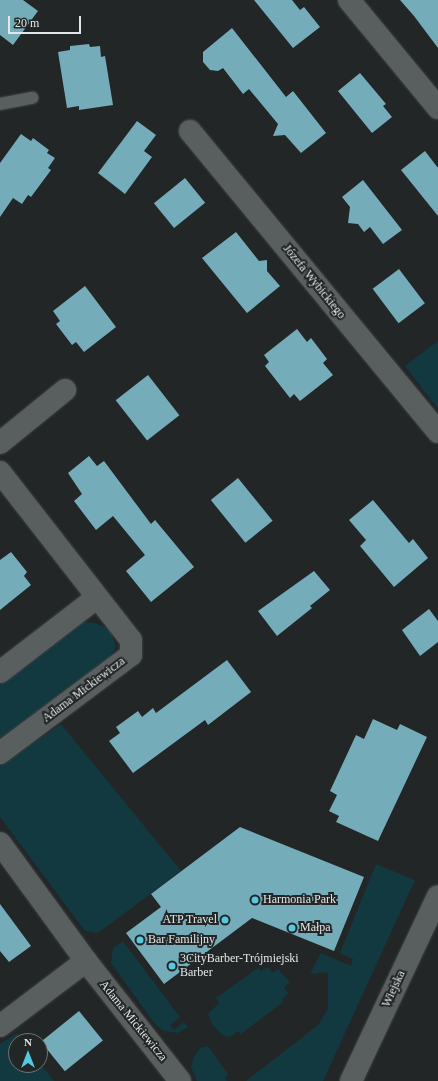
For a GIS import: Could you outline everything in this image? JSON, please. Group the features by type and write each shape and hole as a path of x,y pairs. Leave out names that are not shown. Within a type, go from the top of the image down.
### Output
{"street":[{"path":"348,0 434,95"},
{"name":"Józefa Wybickiego","path":"190,131 438,432"},
{"path":"0,443 65,390"},
{"name":"Adama Mickiewicza","path":"0,472 96,598 131,640 131,655 0,753"},
{"path":"0,672 96,598"},
{"name":"Adama Mickiewicza","path":"0,843 86,962 180,1081"},
{"name":"Wiejska","path":"351,1081 438,896"},
{"path":"0,1026 86,962"}],"lane":[{"path":"0,104 32,98"}],"shaded area":[{"path":"438,341 438,409 405,366"},
{"path":"84,622 95,623 110,629 116,647 110,658 0,739 0,684"},
{"path":"61,724 181,871 98,933 85,931 0,817 0,766"},
{"path":"376,864 415,880 323,1081 246,1081 318,1025 328,1009 328,972 310,974 321,953 351,966 353,959 340,953"},
{"path":"123,941 180,1017 170,1025 174,1030 184,1022 188,1027 178,1033 163,1031 155,1024 111,963 113,948"},
{"path":"268,967 273,973 278,969 290,982 284,987 288,994 282,999 283,1002 241,1034 238,1031 230,1037 222,1035 212,1024 208,1014 219,1003 216,998 258,968 261,971"},
{"path":"8,1039 8,1073 48,1073 54,1081 0,1081 0,1044"},
{"path":"208,1046 228,1074 225,1078 227,1081 197,1081 191,1067 194,1057 200,1048"}],"building":[{"path":"0,0 23,0 38,11 13,45 0,35"},
{"path":"254,0 292,0 300,10 304,7 320,27 293,48"},
{"path":"400,0 438,0 438,48 414,16"},
{"path":"232,28 286,97 293,91 326,133 301,153 285,135 273,136 278,124 249,89 243,94 223,68 218,71 210,70 203,62 203,52"},
{"path":"89,44 90,47 100,46 101,57 105,56 113,105 79,110 79,106 67,108 58,52 70,50 70,46"},
{"path":"360,73 386,104 383,106 392,117 372,133 338,91"},
{"path":"137,121 156,135 144,151 152,157 125,194 98,173"},
{"path":"21,134 31,141 33,138 49,150 47,153 55,158 48,168 51,170 31,197 28,195 22,204 13,198 0,217 0,163"},
{"path":"425,151 438,168 438,216 401,170"},
{"path":"185,178 205,203 174,228 154,203"},
{"path":"363,180 402,230 383,244 370,227 364,232 358,224 348,223 350,207 342,197"},
{"path":"236,232 259,261 267,260 267,271 280,286 247,313 202,258"},
{"path":"399,269 425,303 399,323 373,289"},
{"path":"85,286 116,327 84,352 76,342 72,345 56,324 60,321 53,311"},
{"path":"297,329 307,342 311,338 327,359 323,363 333,375 300,401 294,394 290,398 265,366 269,362 264,355"},
{"path":"148,375 179,415 147,440 116,400"},
{"path":"89,456 97,466 104,461 151,524 155,520 194,567 151,602 126,571 145,555 113,516 96,530 74,501 82,494 68,473"},
{"path":"238,478 273,521 245,543 211,500"},
{"path":"373,500 409,543 413,539 428,558 394,587 360,546 366,540 349,520"},
{"path":"11,552 27,572 24,576 31,585 0,610 0,560"},
{"path":"314,571 330,590 310,606 312,608 277,636 258,611"},
{"path":"429,609 438,621 438,642 420,656 402,630"},
{"path":"227,660 251,692 208,725 205,720 133,773 109,741 120,733 116,727 138,711 142,717 153,708 156,713"},
{"path":"373,719 397,730 400,724 427,737 378,841 336,822 339,816 329,811 337,795 330,791 356,735 364,739"},
{"name":"Harmonia Park","path":"240,827 364,877 334,951 252,918 164,984 126,933 161,907 151,894"},
{"path":"0,904 31,946 9,962 0,951"},
{"path":"79,1011 103,1041 65,1071 48,1051 48,1036"}],"place":[{"name":"Harmonia Park","path":"255,900"},
{"name":"ATP Travel","path":"225,920"},
{"name":"Małpa","path":"292,928"},
{"name":"Bar Familijny","path":"140,940"},
{"name":"3CityBarber-Trójmiejski Barber","path":"172,966"}]}
